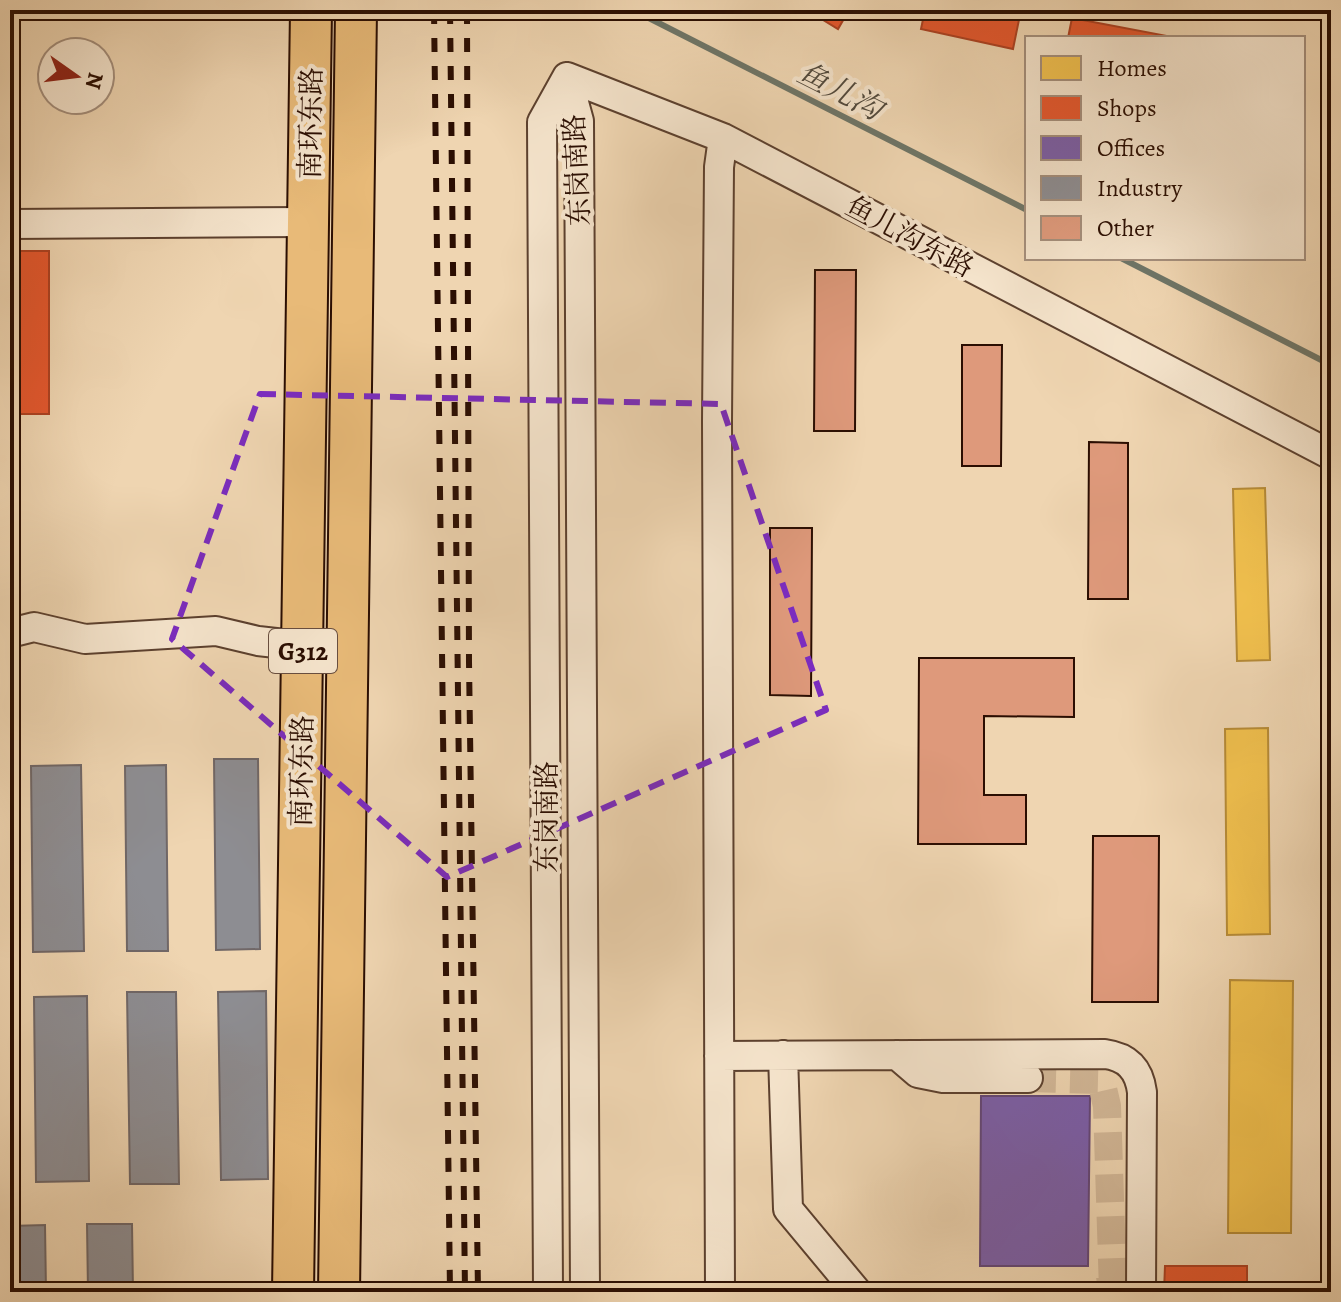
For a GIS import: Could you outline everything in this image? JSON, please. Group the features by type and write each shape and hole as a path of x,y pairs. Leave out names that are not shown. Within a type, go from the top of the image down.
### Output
{"highway":[{"name":"南环东路","path":"293,1292 311,10"},
{"name":"南环东路","path":"339,1292 356,10"},
{"path":"295,1199 340,1199"}],"street":[{"name":"鱼儿沟东路","path":"567,77 723,138 1331,455"},
{"name":"东岗南路","path":"548,1292 542,122 567,77"},
{"name":"东岗南路","path":"567,77 579,121 585,1292"},
{"path":"720,1292 717,422 719,167 723,138"},
{"path":"10,224 309,222"},
{"path":"10,633 34,627 85,639 216,631 258,641 303,646"},
{"path":"719,1056 1105,1054 1127,1061 1141,1080 1142,1092 1141,1292"},
{"path":"783,1055 788,1209 857,1292"},
{"path":"897,1055 918,1073 943,1078 1028,1078"},
{"path":"827,1255 866,1277 880,1292"}],"highlighted area":[{"path":"260,394 721,404 826,710 447,877 172,639"}],"building: Homes":[{"path":"1265,488 1270,660 1237,661 1233,489"},
{"path":"1268,728 1270,934 1227,935 1225,729"},
{"path":"1230,980 1293,981 1291,1233 1228,1233"}],"building: Shops":[{"path":"807,10 849,10 838,29"},
{"path":"925,10 1021,10 1013,49 921,29"},
{"path":"1072,18 1167,36 1068,36"},
{"path":"10,251 49,251 49,414 10,414"},
{"path":"1165,1266 1247,1266 1247,1292 1164,1292"}],"building: Offices":[{"path":"981,1096 1090,1096 1088,1266 980,1266"}],"building: Industry":[{"path":"214,759 258,759 260,949 216,950"},
{"path":"81,765 84,951 33,952 31,766"},
{"path":"166,765 168,951 127,951 125,766"},
{"path":"266,991 268,1179 221,1180 218,992"},
{"path":"127,992 176,992 179,1184 130,1184"},
{"path":"87,996 89,1181 36,1182 34,997"},
{"path":"87,1224 132,1224 133,1292 88,1292"},
{"path":"45,1225 46,1292 10,1292 10,1226"}],"building: Other":[{"path":"815,270 856,270 855,431 814,431"},
{"path":"962,345 1002,345 1001,466 962,466"},
{"path":"1089,442 1128,443 1128,599 1088,599"},
{"path":"770,528 812,528 811,696 770,695"},
{"path":"919,658 1074,658 1074,717 984,716 984,795 1026,795 1026,844 918,844"},
{"path":"1093,836 1159,836 1158,1002 1092,1002"}],"waterway":[{"name":"鱼儿沟","path":"633,10 1025,209"},
{"name":"鱼儿沟","path":"1125,260 1331,365"}],"tunnel":[{"path":"1028,1078 1101,1080 1107,1106 1113,1290 1098,1292"}],"railway":[{"path":"434,10 450,1292"},
{"path":"450,10 465,1292"},
{"path":"467,10 469,662 478,1292"}]}
